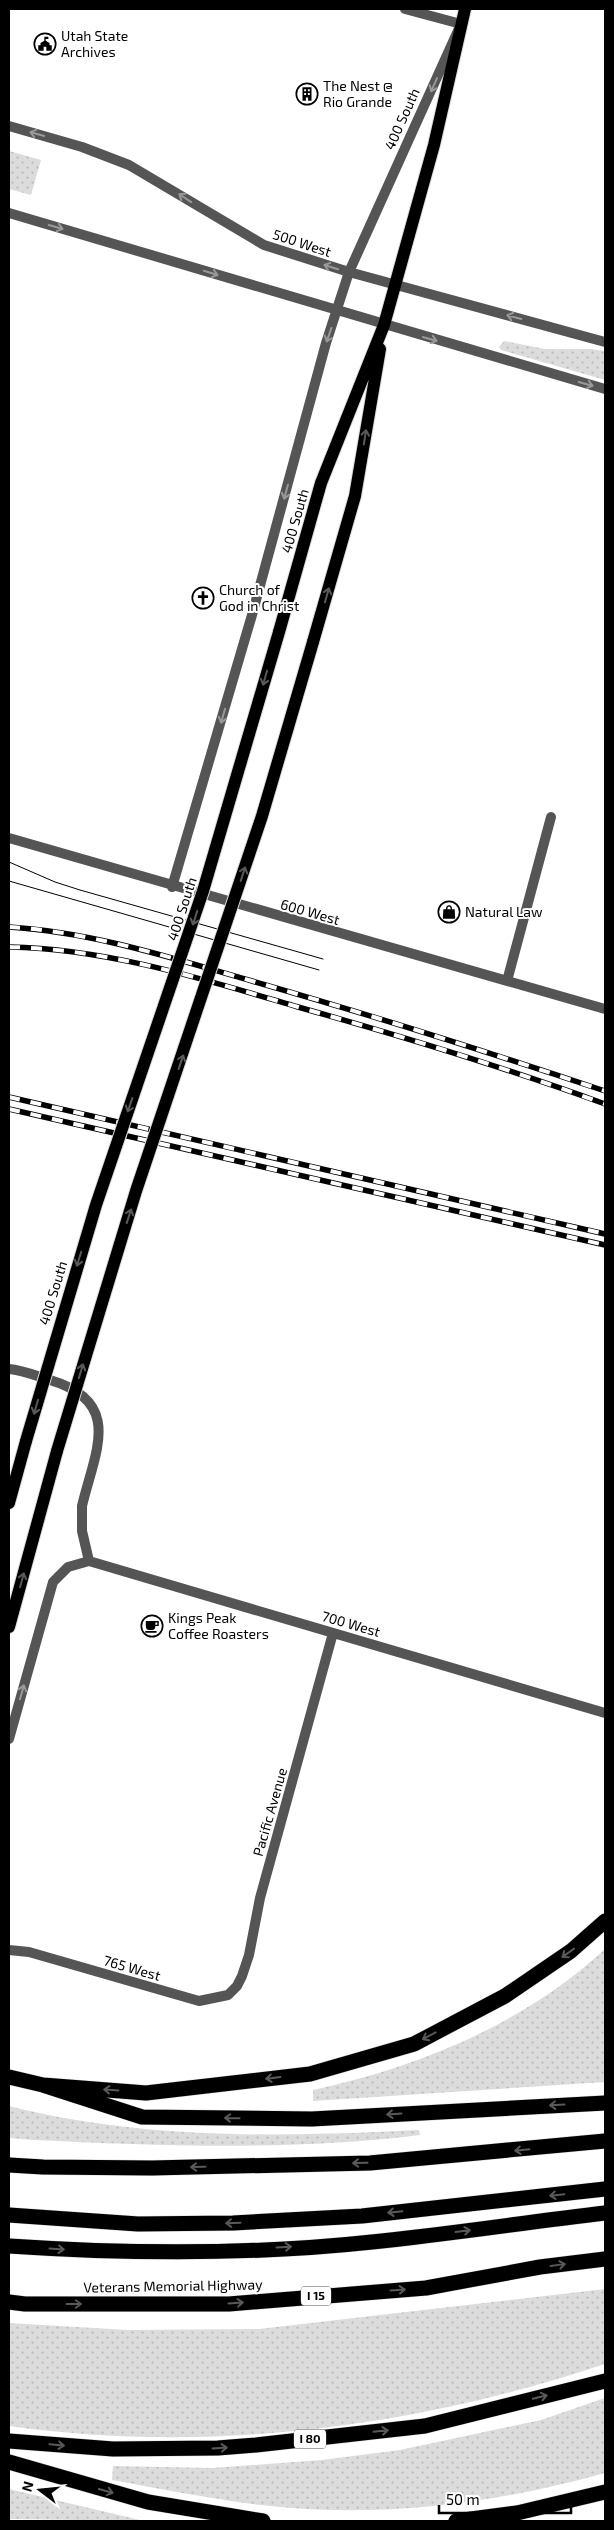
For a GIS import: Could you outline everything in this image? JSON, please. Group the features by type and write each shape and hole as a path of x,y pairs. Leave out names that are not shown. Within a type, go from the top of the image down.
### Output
{"highway":[{"path":"43,2085 146,2093 310,2074 414,2044 505,1996 571,1952 605,1921"},
{"path":"9,2077 43,2085 142,2117 312,2119 605,2103"},
{"path":"9,2165 42,2168 152,2168 370,2163 605,2141"},
{"path":"9,2214 138,2224 233,2223 362,2216 605,2189"},
{"path":"9,2246 148,2253 371,2243 605,2213"},
{"name":"Veterans Memorial Highway","path":"9,2302 25,2304 229,2304 426,2288 540,2267 605,2259"},
{"name":"I 80","path":"9,2441 113,2449 218,2448 256,2445 426,2426 605,2381"},
{"path":"9,2462 148,2502 263,2521"},
{"path":"456,2521 517,2512 605,2492"}],"main road":[{"name":"400 South","path":"9,1627 57,1451 136,1191 262,816 355,496 384,325 434,145 465,9"},
{"name":"400 South","path":"9,1503 96,1205 204,891 321,483 384,325"}],"street":[{"path":"405,9 461,24"},
{"name":"400 South","path":"172,887 252,614 326,343 350,272 461,24"},
{"name":"500 West","path":"9,126 82,147 129,165 264,245 395,285 605,342"},
{"path":"9,213 605,389"},
{"path":"507,981 551,817"},
{"name":"600 West","path":"9,838 172,887 605,1009"},
{"path":"9,1370 72,1387 84,1396 94,1411 99,1429 97,1447 82,1506 82,1531 89,1562 68,1567 53,1582 9,1739"},
{"name":"700 West","path":"89,1562 605,1713"},
{"name":"Pacific Avenue","path":"228,1994 237,1986 248,1955 260,1898 333,1633"},
{"name":"765 West","path":"9,1942 29,1952"},
{"name":"765 West","path":"9,1950 29,1952 199,2001 228,1994"}],"shaded area":[{"path":"9,151 41,160 31,195 9,189"},
{"path":"504,341 545,349 591,349 605,351 605,380 501,350 499,347"},
{"path":"605,1949 605,2082 313,2101 313,2090 392,2069 431,2055 505,2021 574,1976"},
{"path":"9,2106 59,2117 161,2130 213,2133 316,2134 419,2130 420,2135 323,2143 227,2146 34,2140 9,2138"},
{"path":"605,2289 605,2364 533,2386 459,2405 385,2419 310,2430 235,2436 160,2437 84,2434 9,2426 9,2323 128,2330 259,2329"},
{"path":"605,2398 605,2473 521,2493 435,2506 392,2509 305,2509 224,2500 112,2480 113,2466 212,2468 322,2460 400,2450 541,2420"},
{"path":"9,2489 144,2521 9,2519"}],"tram line":[{"path":"9,862 55,882 80,890 323,959"},
{"path":"9,881 319,970"}],"railway":[{"path":"9,927 71,934 162,955 385,1020 605,1091"},
{"path":"9,947 83,953 119,959 191,976 452,1052 605,1104"},
{"path":"9,1097 605,1234"},
{"path":"9,1109 605,1245"}],"place":[{"name":"Utah State Archives","path":"45,44"},
{"name":"The Nest @ Rio Grande","path":"307,94"},
{"name":"Church of God in Christ","path":"203,598"},
{"name":"Natural Law","path":"449,912"},
{"name":"Kings Peak Coffee Roasters","path":"152,1626"}]}
